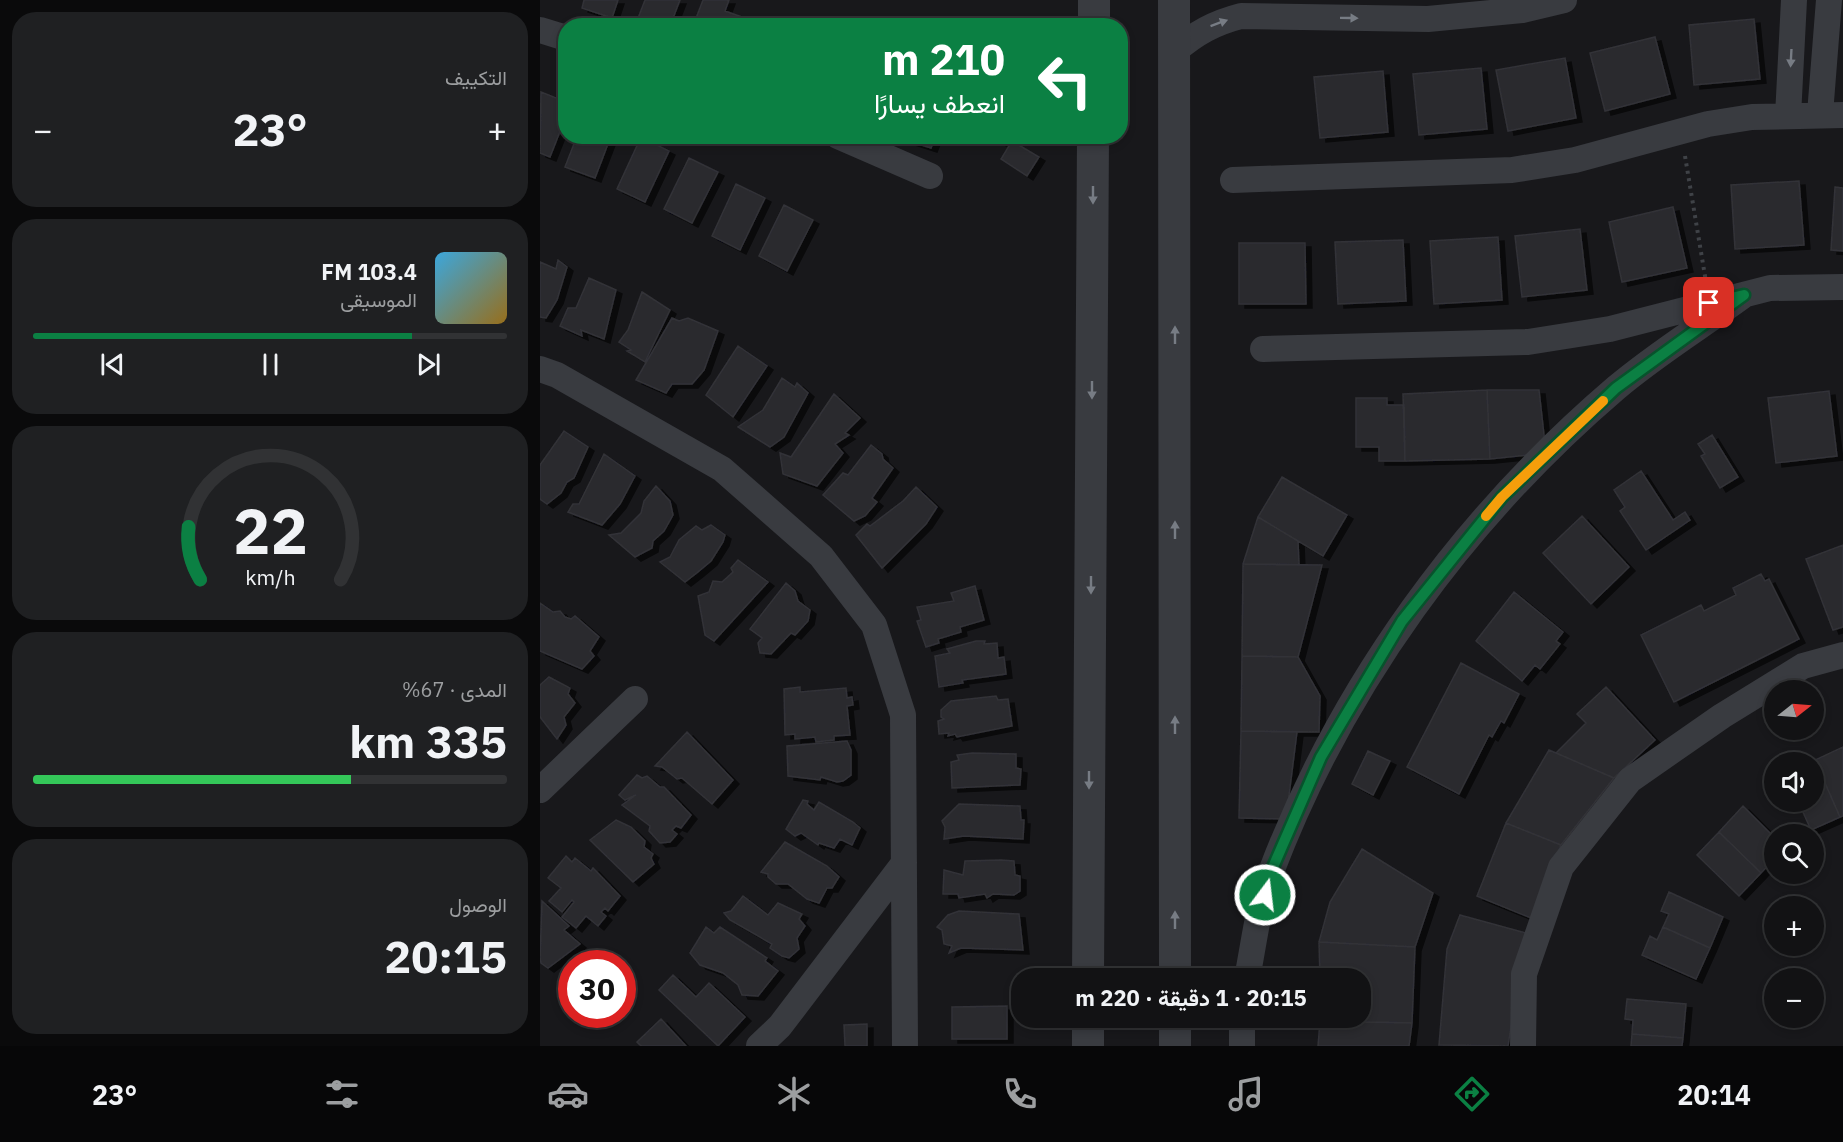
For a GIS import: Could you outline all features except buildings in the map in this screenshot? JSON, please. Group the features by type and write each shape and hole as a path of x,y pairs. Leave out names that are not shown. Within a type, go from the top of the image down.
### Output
{"street":[{"path":"1094,0 1094,18"},
{"path":"1174,0 1175,968"},
{"path":"1175,51 1194,34 1217,22 1241,16 1314,9 1428,19 1522,10 1564,0"},
{"path":"1788,116 1794,0"},
{"path":"1233,180 1512,170 1575,160 1680,131 1752,117 1832,114 1829,0"},
{"path":"540,30 558,36"},
{"path":"856,144 930,176"},
{"path":"1088,968 1093,144"},
{"path":"1263,349 1528,342 1610,329 1770,288 1843,287"},
{"path":"1249,968 1270,874 1321,757 1402,621 1502,497 1608,396 1744,295"},
{"path":"540,369 557,375 722,469 821,556 874,625 903,715 905,1046"},
{"path":"1523,1046 1524,974 1561,867 1630,780 1722,716 1803,666 1843,655"},
{"path":"540,790 635,699"},
{"path":"759,1046 780,1026 904,862"},
{"path":"1088,1028 1088,1046"},
{"path":"1175,1028 1175,1046"},
{"path":"1242,1028 1242,1046"}],"path":[{"path":"1680,131 1709,303"}],"slow traffic":[{"path":"1486,516 1502,497 1603,401"}],"route":[{"path":"1265,895 1270,874 1321,757 1402,621 1502,497 1616,388 1744,295 1709,303"}]}
